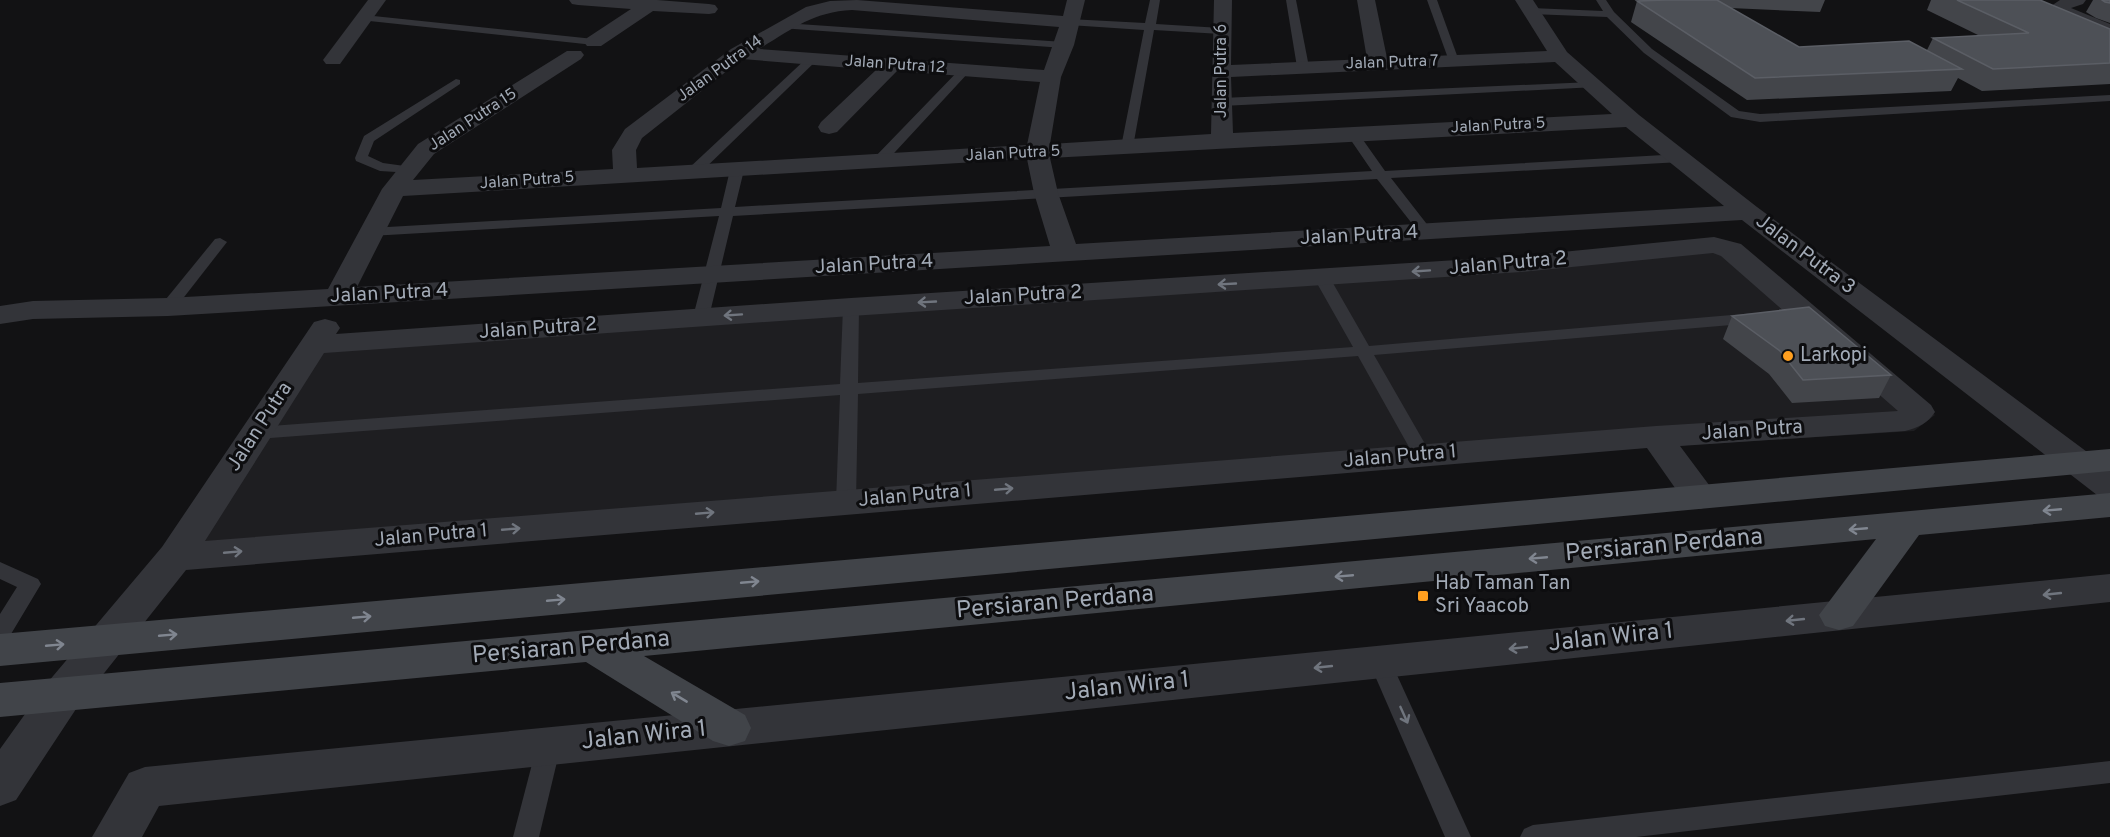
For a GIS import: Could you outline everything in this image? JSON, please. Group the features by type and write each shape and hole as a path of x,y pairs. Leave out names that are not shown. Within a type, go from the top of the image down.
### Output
{"main road":[{"path":"0,650 2095,461"},
{"name":"Persiaran Perdana","path":"0,700 2110,505"},
{"path":"1839,615 1908,524"},
{"path":"593,646 729,728"}],"street":[{"path":"333,60 377,0"},
{"path":"578,0 709,9"},
{"path":"1066,253 1046,193 1037,153 1051,77 1064,45 1076,0"},
{"name":"Jalan Putra 6","path":"1221,141 1223,0"},
{"path":"1366,0 1378,64"},
{"path":"2077,0 2060,6 2062,11 2110,31"},
{"path":"594,42 649,5"},
{"name":"Jalan Putra 14","path":"626,174 624,150 633,134 738,53 812,11 830,6 852,5 1069,22"},
{"name":"Jalan Putra 3","path":"1528,6 1560,56 1631,120 1748,212 2095,461 2110,487"},
{"name":"Jalan Putra 12","path":"738,53 1051,77"},
{"name":"Jalan Putra 15","path":"342,297 370,232 394,189 426,148 574,55"},
{"name":"Jalan Putra 7","path":"1223,71 1560,56"},
{"path":"829,127 893,64"},
{"name":"Jalan Putra 5","path":"394,189 1352,133 1631,120"},
{"name":"Jalan Putra 4","path":"0,315 33,310 168,307 1748,212"},
{"path":"1497,227 1521,264"},
{"name":"Jalan Putra 2","path":"314,345 701,317 1521,264 1714,245 1731,250 1785,315"},
{"name":"Jalan Putra","path":"0,786 63,694 110,640 175,557 314,345 342,297"},
{"name":"Jalan Putra","path":"1656,437 1905,421 1919,412 1785,315"},
{"path":"1656,437 1700,497"},
{"name":"Jalan Putra 1","path":"175,557 1656,437"},
{"name":"Jalan Wira 1","path":"116,837 145,787 2110,588"}],"lane":[{"path":"1127,147 1155,0"},
{"path":"1292,0 1303,67"},
{"path":"1432,0 1454,61"},
{"path":"1601,0 1610,14 1648,51 1735,114 1760,118 2110,98"},
{"path":"1528,6 1610,14"},
{"path":"364,18 594,42"},
{"path":"1069,22 1221,32"},
{"path":"784,26 1064,45"},
{"path":"694,171 812,58"},
{"path":"878,162 964,70"},
{"path":"407,170 380,167 361,158 368,139 456,82"},
{"path":"1222,102 1592,85"},
{"path":"1352,133 1426,232"},
{"path":"370,232 1681,158"},
{"path":"701,317 737,170"},
{"path":"168,307 220,242"},
{"path":"1322,278 1423,456"},
{"path":"846,502 851,307"},
{"path":"257,432 1363,351 1785,315"},
{"path":"0,570 30,584 0,633"},
{"path":"1380,662 1458,837"},
{"path":"526,837 549,746"},
{"path":"1533,837 2110,772"}],"shaded area":[{"path":"1740,247 1935,415 1914,431 1577,452 149,572 307,339"}],"building":[{"path":"1717,0 1799,47 1909,41 1962,69 1755,78 1637,1"},
{"path":"1957,0 2040,0 2110,29 2110,63 1993,69 1933,38 2029,33"},
{"path":"1809,307 1891,375 1803,380 1780,351 1732,316"}],"place":[{"name":"Larkopi","path":"1788,356"},
{"name":"Hab Taman Tan Sri Yaacob","path":"1423,596"}]}
